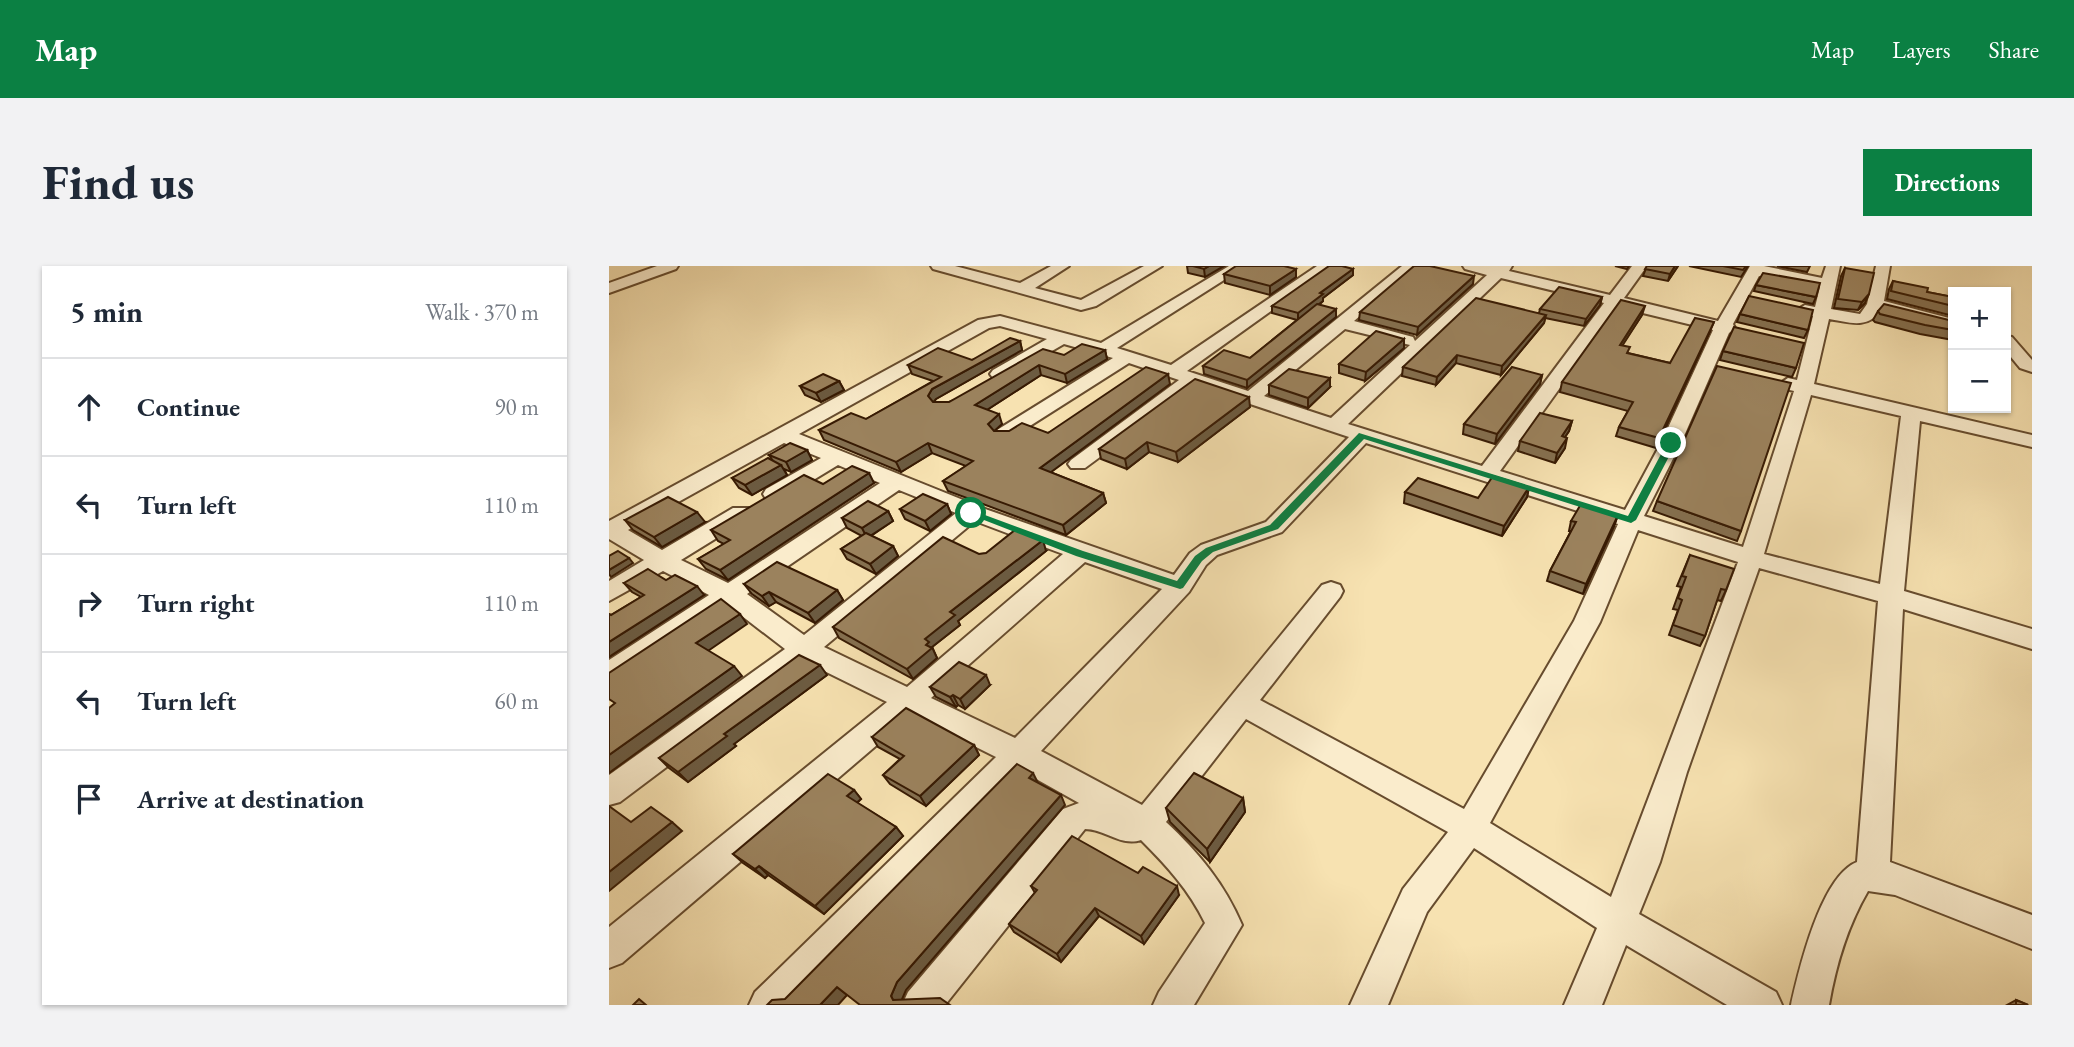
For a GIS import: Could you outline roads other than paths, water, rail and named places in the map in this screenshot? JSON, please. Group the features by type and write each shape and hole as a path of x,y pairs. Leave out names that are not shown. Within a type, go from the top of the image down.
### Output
{"street":[{"path":"609,288 671,266"},
{"path":"938,266 1081,305"},
{"path":"983,278 1008,266"},
{"path":"1021,289 1062,266"},
{"path":"1041,332 1081,305 1090,303 1155,266"},
{"path":"1103,349 1239,266"},
{"path":"1173,372 1327,266"},
{"path":"1252,397 1411,266"},
{"path":"1470,266 1501,269 1616,302 1748,333"},
{"path":"1487,474 1640,266"},
{"path":"1793,307 1862,319 1868,316 1875,304 1885,266"},
{"path":"1369,1005 1415,901 1470,828 1587,622 1631,520 1671,443 1723,327 1746,297 1756,268 1831,275 1821,314 1806,346 1804,388 1751,558 1619,922 1583,1005"},
{"path":"1335,425 1501,269"},
{"path":"1875,304 1948,323"},
{"path":"610,531 984,324 1000,321 1103,349 1362,435 1751,558 1891,596 2032,639"},
{"path":"1342,323 1419,344"},
{"path":"979,385 1061,338"},
{"path":"2011,344 2017,356 2032,367"},
{"path":"1004,434 1127,357"},
{"path":"1705,365 1730,371"},
{"path":"1078,464 1193,379"},
{"path":"1767,379 2032,441"},
{"path":"1873,874 1891,596 1911,412"},
{"path":"783,435 971,513 1079,554 1180,586"},
{"path":"768,1005 1019,754 1180,586 1198,559 1209,550 1274,527 1362,435"},
{"path":"609,592 836,458"},
{"path":"609,674 895,483"},
{"path":"609,792 804,649 971,513"},
{"path":"610,531 729,594 804,649 1019,754 1146,824 1183,859 1207,891 1224,926 1172,1005"},
{"path":"609,950 909,701 1079,554"},
{"path":"921,1005 1074,819 1087,812 1098,814 1127,829 1136,829 1146,824 1331,591"},
{"path":"1241,703 1470,828 1619,922 1763,1005"},
{"path":"1810,1005 1815,977 1842,900 1857,878 1873,874 1896,879 2032,932"}]}
